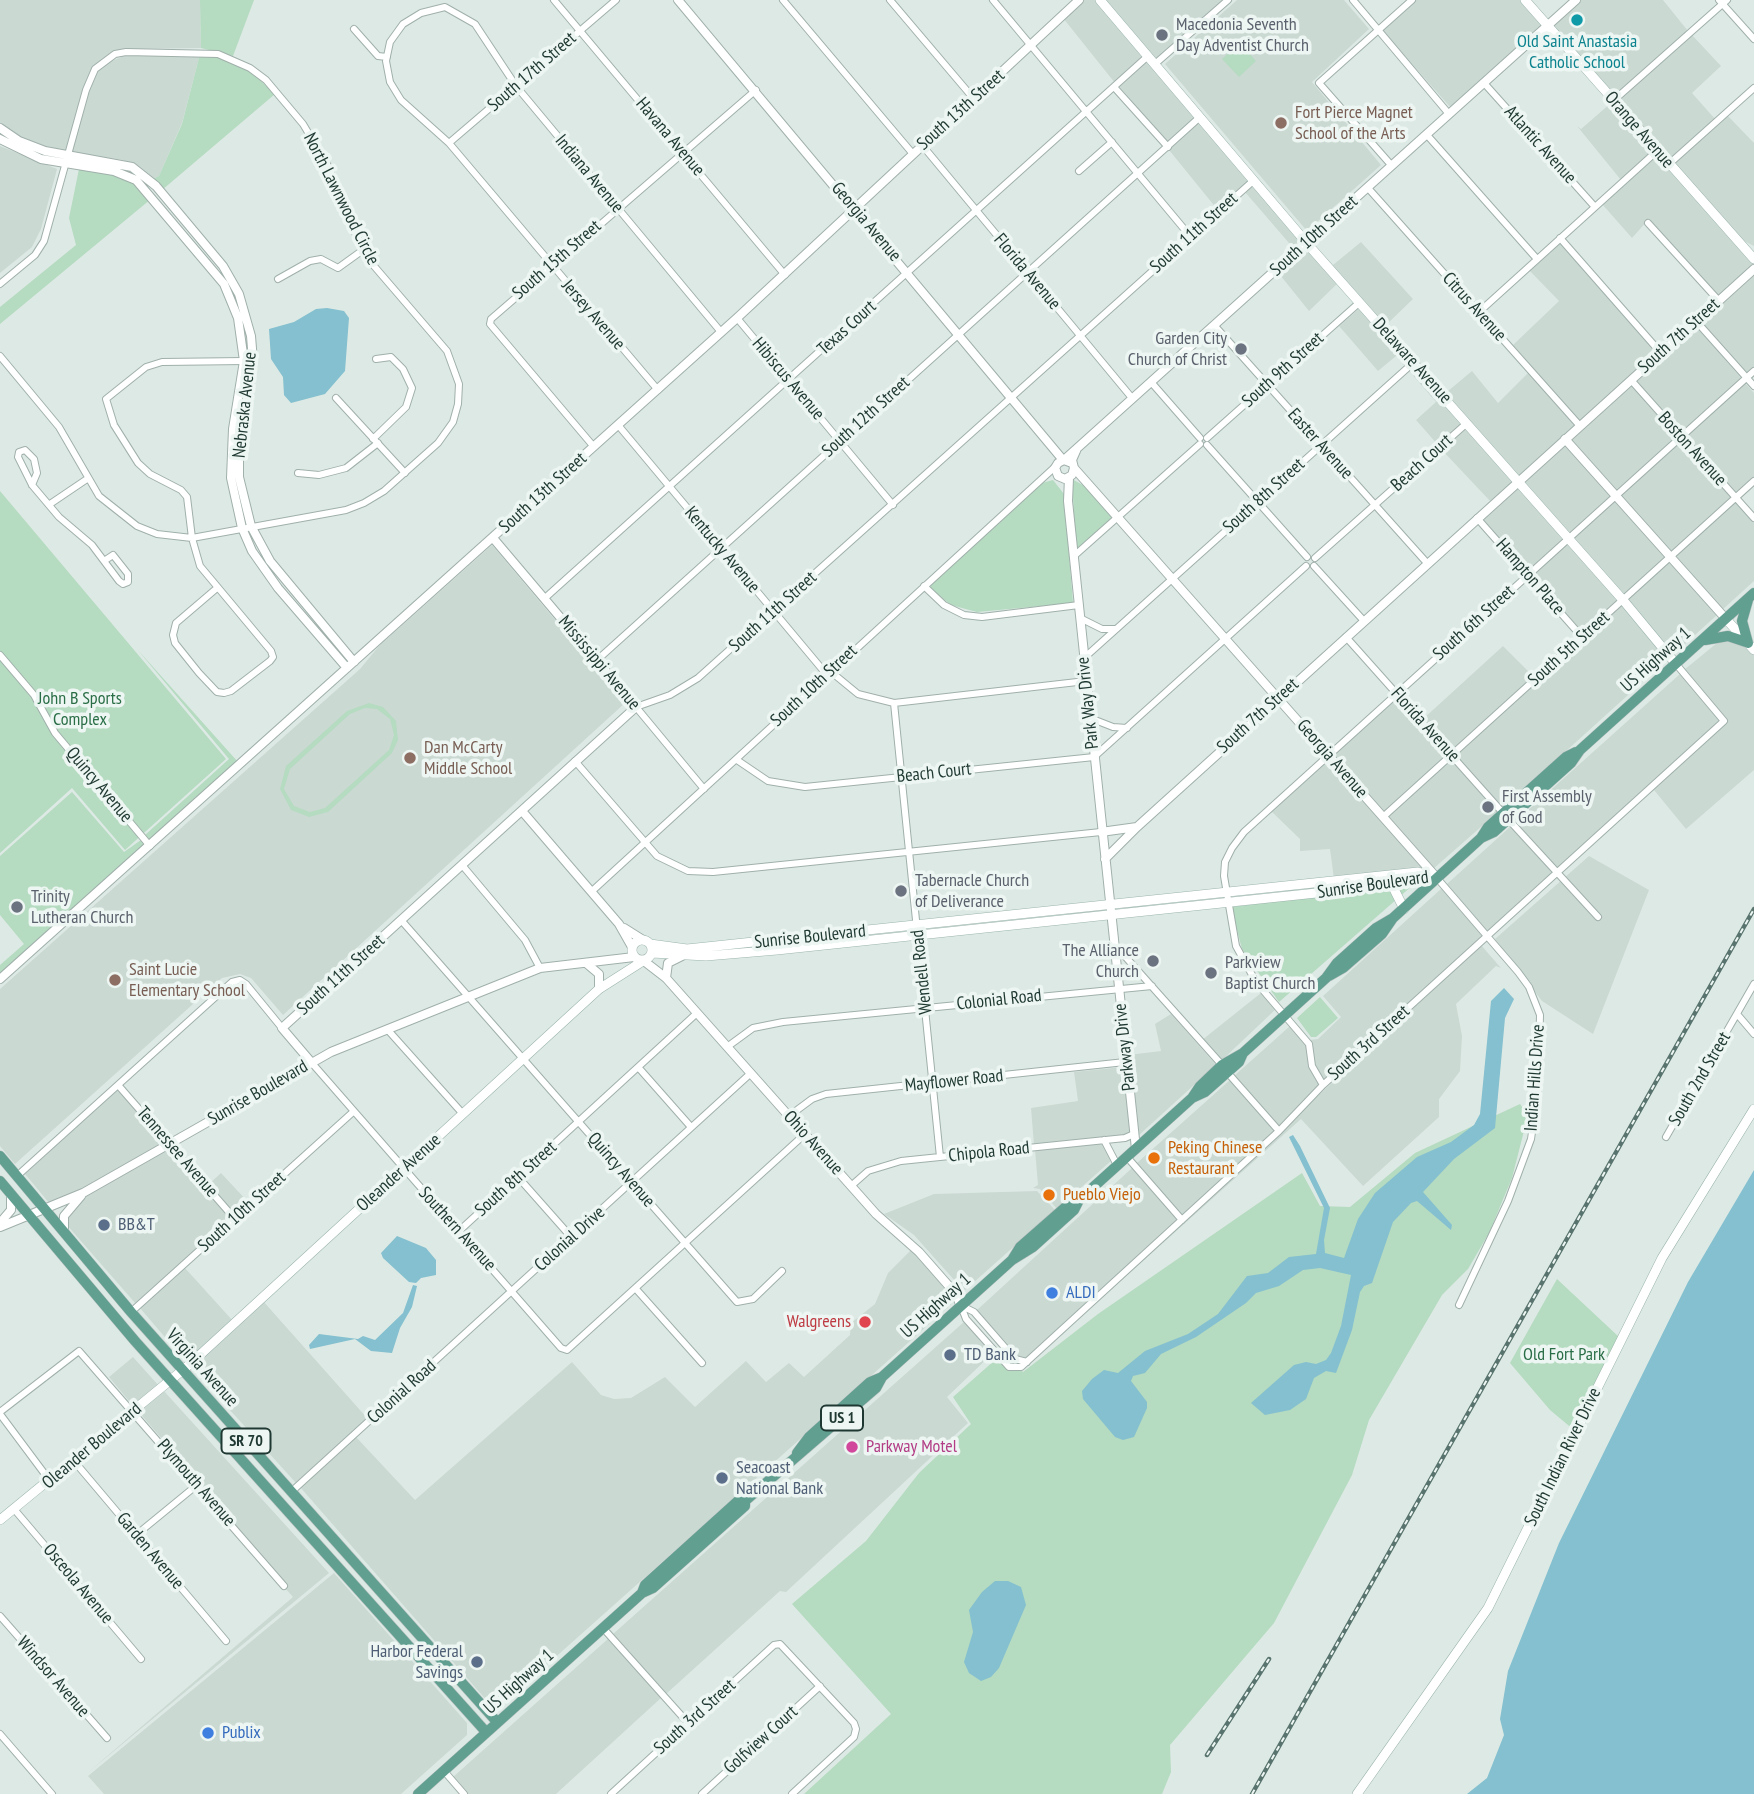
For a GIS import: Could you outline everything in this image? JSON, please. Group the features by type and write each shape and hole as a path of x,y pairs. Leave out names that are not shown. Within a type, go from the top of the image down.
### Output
{"main road":[{"name":"Delaware Avenue","path":"1100,0 1253,181 1569,538 1676,664"},
{"name":"Orange Avenue","path":"1525,0 1754,259"},
{"path":"1738,242 1754,249"},
{"path":"1749,645 1742,621 1752,595"},
{"name":"US Highway 1","path":"418,1794 642,1593 659,1583 745,1506 745,1501 797,1453 819,1428 870,1382 882,1377 961,1306 1012,1260 1020,1247 1069,1204 1079,1200 1192,1098 1205,1092 1224,1069 1239,1062 1242,1053 1326,978 1343,968 1382,933 1393,918 1506,816 1566,757 1580,750 1752,595"},
{"path":"1726,618 1749,645"},
{"path":"1701,641 1721,635 1749,645"},
{"name":"Sunrise Boulevard","path":"1227,898 1418,872 1437,878"},
{"name":"Sunrise Boulevard","path":"641,952 918,930 1110,909 1392,885 1437,878"},
{"path":"1392,885 1404,909"},
{"name":"Sunrise Boulevard","path":"641,952 682,956 777,950 918,930"},
{"name":"Oleander Avenue","path":"183,1370 641,952"},
{"name":"South Indian River Drive","path":"1357,1794 1488,1608 1662,1258 1754,1109"},
{"name":"Virginia Avenue","path":"0,1156 131,1312 497,1722"},
{"name":"Virginia Avenue","path":"0,1181 170,1381 486,1732"},
{"name":"Oleander Boulevard","path":"0,1520 183,1370"},
{"path":"326,1552 345,1564 358,1566"}],"street":[{"name":"Havana Avenue","path":"554,0 785,275"},
{"name":"South 17th Street","path":"449,143 616,0"},
{"name":"Georgia Avenue","path":"678,0 1012,396 1052,446 1064,469 1092,488 1488,936"},
{"path":"783,0 913,153"},
{"path":"890,0 974,99"},
{"path":"896,7 903,0"},
{"path":"993,0 1190,236"},
{"name":"South 13th Street","path":"0,979 785,275 1079,0"},
{"path":"1155,64 1228,0"},
{"path":"1353,0 1449,114"},
{"path":"1392,166 1319,83 1412,0"},
{"name":"South 10th Street","path":"591,892 1038,482 1064,469 1080,445 1576,0"},
{"path":"1613,101 1723,1 1754,39"},
{"path":"443,4 403,24 390,42 387,57 390,82 401,100 449,143"},
{"name":"Indiana Avenue","path":"443,4 475,24 516,86 721,332"},
{"path":"354,29 378,56 387,57"},
{"name":"North Lawnwood Circle","path":"0,284 35,255 44,241 89,79 104,61 126,52 218,54 250,68 266,80 303,124 328,166 363,250 392,290 447,351 459,384 456,414 446,433 376,497 346,510 192,538 157,534 136,526 99,496 59,427 0,356"},
{"name":"Texas Court","path":"545,598 1148,56"},
{"name":"Atlantic Avenue","path":"1484,83 1595,207"},
{"path":"1115,87 1168,147"},
{"path":"1669,164 1754,88"},
{"name":"South 15th Street","path":"594,447 490,324 493,315 755,90"},
{"name":"South 12th Street","path":"596,661 1200,117"},
{"path":"1,133 28,150 66,164 130,171"},
{"path":"1427,135 1537,259"},
{"path":"1079,171 1112,142"},
{"name":"Jersey Avenue","path":"449,143 550,266 658,390"},
{"name":"Florida Avenue","path":"922,145 1132,398"},
{"path":"28,150 69,155 130,171"},
{"path":"1479,312 1657,151"},
{"name":"Nebraska Avenue","path":"130,171 149,179 170,211 223,266 236,287 247,315 248,361 239,451 246,527 282,585 350,665"},
{"name":"South 11th Street","path":"282,1028 636,707 670,695 698,678 1253,181"},
{"name":"Citrus Avenue","path":"1368,188 1580,426"},
{"path":"1648,223 1719,301"},
{"path":"1560,238 1661,353"},
{"path":"278,279 310,261 321,258 338,268 363,250"},
{"name":"South 7th Street","path":"1105,859 1278,698 1754,269"},
{"name":"South 9th Street","path":"1074,556 1360,302"},
{"name":"Hibiscus Avenue","path":"737,318 893,505"},
{"path":"1696,321 1754,386"},
{"name":"Easter Avenue","path":"1214,325 1427,563"},
{"path":"298,473 319,475 346,468 376,441 406,407 412,388 403,369 391,357 376,359"},
{"path":"217,588 176,623 173,635 175,643 199,673 217,692 224,693 231,691 273,657 200,566 192,538 187,497 181,490 150,474 138,463 121,439 106,409 106,399 146,367 162,362 248,361"},
{"name":"South 8th Street","path":"1084,658 1413,363"},
{"name":"South 6th Street","path":"1323,1085 1312,1066 1309,1044 1245,966 1231,925 1225,862 1238,840 1396,693 1754,371"},
{"name":"Boston Avenue","path":"1631,380 1754,518"},
{"path":"1151,382 1364,621"},
{"path":"336,398 405,472"},
{"name":"Beach Court","path":"1314,562 1467,423"},
{"name":"Kentucky Avenue","path":"618,425 828,673"},
{"path":"1565,439 1726,618"},
{"path":"32,485 37,473 33,458 25,450 19,452 18,457 32,485 59,517 81,535 119,581 128,582 128,574 113,555 104,561"},
{"name":"Park Way Drive","path":"1064,469 1110,909"},
{"path":"50,504 87,479"},
{"name":"South 5th Street","path":"1383,817 1754,481"},
{"name":"Hampton Place","path":"1477,518 1582,637"},
{"name":"Mississippi Avenue","path":"494,538 704,789"},
{"path":"1306,566 1307,557"},
{"path":"1094,757 1306,566 1314,562"},
{"path":"924,586 944,605 964,615 982,617 1079,605"},
{"path":"1080,618 1102,629 1115,629"},
{"name":"Florida Avenue","path":"1346,637 1598,918"},
{"name":"Quincy Avenue","path":"0,655 34,695 55,733 150,846"},
{"name":"Delaware Avenue","path":"1676,664 1724,721"},
{"path":"828,673 858,694 894,703 1086,681"},
{"name":"Wendell Road","path":"894,703 940,1157"},
{"path":"1090,718 1113,727 1126,728"},
{"name":"South 3rd Street","path":"1018,1369 1279,1131 1323,1085 1724,721"},
{"name":"Beach Court","path":"737,760 768,781 783,786 805,787 1094,757"},
{"path":"575,761 644,843 669,864 688,872 910,852 1137,827"},
{"name":"Ohio Avenue","path":"522,811 641,952 851,1186 885,1223 919,1252 955,1293 966,1319 1009,1367 1018,1369"},
{"path":"462,865 526,940 540,968"},
{"name":"Parkway Drive","path":"1110,909 1136,1149"},
{"name":"Quincy Avenue","path":"401,920 737,1302 752,1298 782,1271"},
{"name":"Ohio Avenue","path":"619,924 641,952"},
{"name":"Indian Hills Drive","path":"1459,1305 1526,1156 1538,1091 1538,1007 1518,972 1488,936"},
{"path":"1114,944 1279,1131"},
{"name":"Sunrise Boulevard","path":"0,1225 30,1217 83,1194 311,1062 387,1029 540,968 606,960 641,952"},
{"path":"666,978 668,964 682,956"},
{"path":"586,962 599,974 599,989"},
{"name":"Southern Avenue","path":"118,1085 232,982 240,980 561,1348 567,1350 636,1289"},
{"name":"South 2nd Street","path":"1666,1137 1754,984"},
{"name":"Colonial Road","path":"727,1047 745,1032 769,1024 1119,987 1152,986"},
{"name":"South 8th Street","path":"459,1231 697,1013"},
{"path":"1737,1014 1754,1034"},
{"path":"387,1029 463,1115"},
{"name":"Mayflower Road","path":"789,1116 812,1099 826,1094 1125,1062"},
{"path":"638,1067 691,1128"},
{"name":"Colonial Drive","path":"513,1292 751,1073"},
{"path":"17,1176 118,1085"},
{"name":"Tennessee Avenue","path":"118,1085 235,1219"},
{"name":"South 10th Street","path":"131,1312 353,1112"},
{"path":"702,1363 636,1289 805,1134"},
{"name":"Chipola Road","path":"851,1186 868,1171 885,1164 1104,1140 1134,1134"},
{"path":"1104,1140 1117,1165"},
{"path":"1127,1157 1182,1220"},
{"path":"518,1177 572,1238"},
{"path":"0,1225 11,1210 11,1194"},
{"path":"64,1232 64,1216 83,1194"},
{"name":"Colonial Road","path":"291,1492 513,1292"},
{"name":"Ohio Avenue","path":"961,1306 974,1312 1015,1359 1027,1362"},
{"name":"Plymouth Avenue","path":"0,1413 79,1351 284,1586"},
{"path":"0,1413 50,1481"},
{"name":"Garden Avenue","path":"74,1461 226,1641"},
{"path":"136,1535 197,1485"},
{"name":"Osceola Avenue","path":"14,1509 141,1659"},
{"name":"Windsor Avenue","path":"0,1616 107,1738"},
{"path":"603,1628 688,1723"},
{"name":"South 3rd Street","path":"611,1794 780,1644 820,1686"},
{"path":"792,1794 854,1737 854,1723 820,1686"},
{"name":"Golfview Court","path":"702,1794 820,1686"},
{"path":"0,1734 52,1794"},
{"path":"443,1771 464,1794"}],"shaded area":[{"path":"0,0 200,0 201,48 126,49 102,59 87,78 67,152 46,148 21,138 0,124"},
{"path":"1083,0 1096,0 1144,56 1115,83 1063,18"},
{"path":"1104,0 1224,0 1155,60"},
{"name":"Fort Pierce Magnet School of the Arts","path":"1237,0 1344,0 1369,29 1312,82 1381,165 1307,231 1165,64"},
{"path":"1416,0 1521,0 1543,26 1451,108 1382,30"},
{"path":"1580,0 1663,0 1688,31 1614,97 1551,26"},
{"path":"1692,35 1721,66 1692,93 1715,119 1669,160 1617,101"},
{"path":"200,54 182,123 159,176 153,179 123,160 72,152 88,90 97,71 105,64 126,55"},
{"path":"1147,60 1196,117 1168,143 1119,86"},
{"path":"1611,103 1653,151 1621,180 1577,126 1581,129"},
{"path":"1728,116 1754,143 1754,246 1740,239 1673,164"},
{"path":"1199,122 1249,181 1217,209 1169,150"},
{"path":"0,146 57,169 41,229 32,247 0,273"},
{"path":"1657,155 1754,263 1718,297 1649,219 1632,238 1602,204"},
{"path":"1253,185 1303,243 1295,250 1245,192"},
{"path":"1361,242 1413,299 1385,326 1312,243 1333,265"},
{"path":"1560,243 1657,353 1580,421 1513,345 1559,301 1529,270"},
{"path":"1307,247 1338,283 1309,311 1280,275"},
{"path":"1754,271 1754,367 1746,374 1700,321"},
{"path":"1360,308 1409,363 1406,367 1396,356 1378,371 1339,326"},
{"path":"1695,325 1741,378 1681,433 1634,380"},
{"path":"1390,331 1448,391 1472,371 1498,403 1529,372 1576,425 1519,477"},
{"path":"1413,368 1463,424 1438,445 1416,420 1436,402 1409,371"},
{"path":"1745,383 1754,393 1754,477 1736,493 1684,437"},
{"path":"1630,384 1676,437 1616,491 1570,438"},
{"path":"1467,428 1514,481 1491,502 1441,449"},
{"path":"1680,441 1732,497 1671,552 1620,495"},
{"path":"1565,442 1612,495 1569,534 1522,481"},
{"path":"1518,485 1565,538 1528,571 1481,518"},
{"path":"1615,499 1666,557 1624,596 1573,538"},
{"path":"1735,502 1754,523 1754,581 1722,610 1674,556"},
{"path":"1568,542 1619,600 1583,632 1532,575"},
{"path":"492,545 625,703 283,1015 251,978 240,974 222,978 15,1164 0,1146 0,989 360,669 379,646"},
{"path":"1670,561 1717,615 1674,654 1627,600"},
{"path":"1623,604 1669,658 1503,808 1456,755"},
{"path":"1723,638 1747,647 1754,655 1754,770 1686,829 1654,790 1627,813 1728,722 1684,670"},
{"path":"1503,646 1534,677 1452,751 1423,719"},
{"path":"1680,674 1720,721 1557,869 1515,822"},
{"path":"1396,698 1448,755 1383,813 1332,755"},
{"path":"1328,759 1427,872 1334,879 1330,849 1300,851 1300,839 1271,811"},
{"path":"1452,759 1498,812 1433,869 1387,817"},
{"path":"1511,826 1553,873 1488,932 1447,884"},
{"path":"1589,856 1649,890 1593,1034 1542,1001 1495,939"},
{"path":"1442,888 1483,935 1323,1081 1315,1065 1310,1040 1318,1039 1341,1017 1323,996"},
{"path":"1481,945 1501,968 1496,966 1456,1004 1462,1036 1460,1071 1439,1099 1439,1117 1363,1186 1301,1119 1026,1366"},
{"path":"1261,993 1276,1009 1221,1061 1202,1040"},
{"path":"1171,1014 1216,1065 1138,1136 1128,1055 1161,1051 1155,1024"},
{"path":"1290,1026 1306,1046 1310,1067 1319,1085 1279,1127 1234,1076"},
{"path":"1123,1067 1131,1135 1034,1145 1031,1108 1078,1101 1074,1072"},
{"path":"1230,1080 1275,1131 1183,1216 1137,1163"},
{"path":"118,1089 166,1144 84,1190 50,1204 25,1174"},
{"path":"1103,1143 1112,1160 1057,1209 1040,1189 1033,1188 1038,1185 1035,1150"},
{"path":"169,1148 231,1219 136,1304 66,1224 67,1217 85,1196"},
{"path":"1132,1168 1178,1220 1023,1361 977,1310"},
{"path":"221,1173 249,1203 235,1215 209,1184"},
{"path":"1037,1191 1055,1210 964,1291 914,1235 884,1214 934,1194"},
{"path":"912,1249 955,1301 504,1703 496,1706 488,1702 300,1487 356,1437 415,1500 572,1362 601,1395 614,1399 631,1398 665,1377 695,1407 746,1361 766,1382 789,1363 804,1377 850,1335 851,1323 875,1304 888,1273"},
{"path":"185,1268 233,1321 187,1363 140,1308"},
{"path":"263,1301 368,1419 296,1483 191,1367"},
{"path":"965,1321 993,1353 947,1397 968,1423 786,1592 780,1591 666,1694 613,1634"},
{"path":"133,1357 159,1386 134,1407 109,1377"},
{"path":"163,1390 329,1573 85,1775 293,1597 285,1588 287,1585 138,1411"},
{"path":"334,1573 467,1723 467,1735 401,1794 104,1794 88,1776"},
{"path":"609,1638 661,1698 556,1794 468,1794 453,1777"}],"green space":[{"path":"200,0 254,0 233,56 201,48"},
{"path":"1240,43 1256,61 1239,77 1222,59"},
{"path":"200,54 217,57 249,70 275,94 162,190 153,179 159,176 182,124"},
{"path":"79,169 113,174 134,183 151,199 0,324 0,307 76,245 69,218"},
{"path":"1072,479 1090,489 1114,518 1076,550"},
{"path":"1053,480 1064,494 1073,603 977,612 951,605 931,589 931,583 1042,483"},
{"name":"John B Sports Complex","path":"0,491 226,759 125,850 72,788 0,853"},
{"path":"137,649 238,762 151,842 145,835 229,759"},
{"path":"369,703 383,707 396,721 398,740 392,753 328,812 309,817 291,810 280,789 286,766 347,711","holes":["365,708 377,709 390,719 394,735 389,750 325,808 310,812 294,806 284,789 290,769 350,714"]},
{"path":"72,792 124,852 141,840 146,846 0,975 0,965 24,944 0,915 0,856"},
{"path":"1413,885 1279,1002 1242,949 1231,907"},
{"path":"1320,997 1338,1018 1316,1037 1311,1037 1297,1018"},
{"path":"1520,1104 1528,1115 1512,1178 1489,1233 1468,1269 1442,1295 1369,1420 1352,1475 1274,1623 1170,1745 1171,1772 1162,1794 804,1794 891,1714 792,1604 866,1541 919,1473 971,1424 953,1397 1003,1353 1023,1372 1098,1314 1302,1173 1320,1206 1350,1207 1415,1153"},
{"name":"Old Fort Park","path":"1557,1279 1619,1337 1574,1430 1550,1410 1510,1363"}],"water":[{"path":"316,309 344,311 349,318 345,371 325,394 291,403 284,395 283,377 271,359 269,329 294,322"},
{"path":"1504,988 1514,999 1505,1018 1495,1128 1454,1159 1423,1192 1452,1225 1451,1230 1417,1201 1411,1203 1393,1222 1372,1283 1364,1286 1360,1292 1352,1330 1336,1373 1326,1371 1314,1378 1306,1399 1290,1410 1265,1415 1251,1403 1294,1365 1306,1362 1316,1364 1326,1360 1331,1353 1341,1326 1351,1275 1320,1268 1303,1270 1279,1286 1256,1293 1246,1303 1196,1337 1161,1354 1145,1373 1133,1376 1131,1381 1147,1402 1147,1408 1134,1437 1123,1440 1115,1437 1083,1399 1082,1391 1092,1379 1104,1370 1118,1373 1145,1351 1188,1334 1218,1314 1247,1276 1268,1273 1289,1257 1316,1254 1324,1208 1289,1137 1293,1135 1300,1146 1330,1208 1324,1240 1325,1253 1344,1258 1358,1219 1375,1193 1417,1157 1451,1142 1474,1125 1480,1114 1491,1001"},
{"path":"1754,1170 1754,1794 1467,1794 1487,1778 1504,1735 1500,1719 1508,1671 1559,1543 1688,1282"},
{"path":"397,1236 426,1248 436,1260 436,1275 421,1278 416,1283 409,1282 383,1258 381,1253"},
{"path":"413,1285 417,1286 412,1307 400,1328 392,1353 371,1351 355,1339 310,1349 309,1345 319,1334 358,1339 363,1336 375,1340 403,1313"},
{"path":"995,1581 1008,1581 1021,1587 1026,1605 999,1668 991,1677 981,1681 969,1673 964,1662 973,1632 969,1610 982,1592"}],"railway":[{"path":"1252,1794 1754,909"},
{"path":"1207,1755 1269,1659"}],"place":[{"name":"Old Saint Anastasia Catholic School","path":"1577,20"},
{"name":"Macedonia Seventh Day Adventist Church","path":"1162,35"},
{"name":"Fort Pierce Magnet School of the Arts","path":"1281,123"},
{"name":"Garden City Church of Christ","path":"1241,349"},
{"name":"Dan McCarty Middle School","path":"410,758"},
{"name":"First Assembly of God","path":"1488,807"},
{"name":"Tabernacle Church of Deliverance","path":"901,891"},
{"name":"Trinity Lutheran Church","path":"17,907"},
{"name":"The Alliance Church","path":"1153,961"},
{"name":"Parkview Baptist Church","path":"1211,973"},
{"name":"Saint Lucie Elementary School","path":"115,980"},
{"name":"Peking Chinese Restaurant","path":"1154,1158"},
{"name":"Pueblo Viejo","path":"1049,1195"},
{"name":"BB&T","path":"104,1225"},
{"name":"ALDI","path":"1052,1293"},
{"name":"Walgreens","path":"865,1322"},
{"name":"TD Bank","path":"950,1355"},
{"name":"Parkway Motel","path":"852,1447"},
{"name":"Seacoast National Bank","path":"722,1478"},
{"name":"Harbor Federal Savings","path":"477,1662"},
{"name":"Publix","path":"208,1733"}]}
